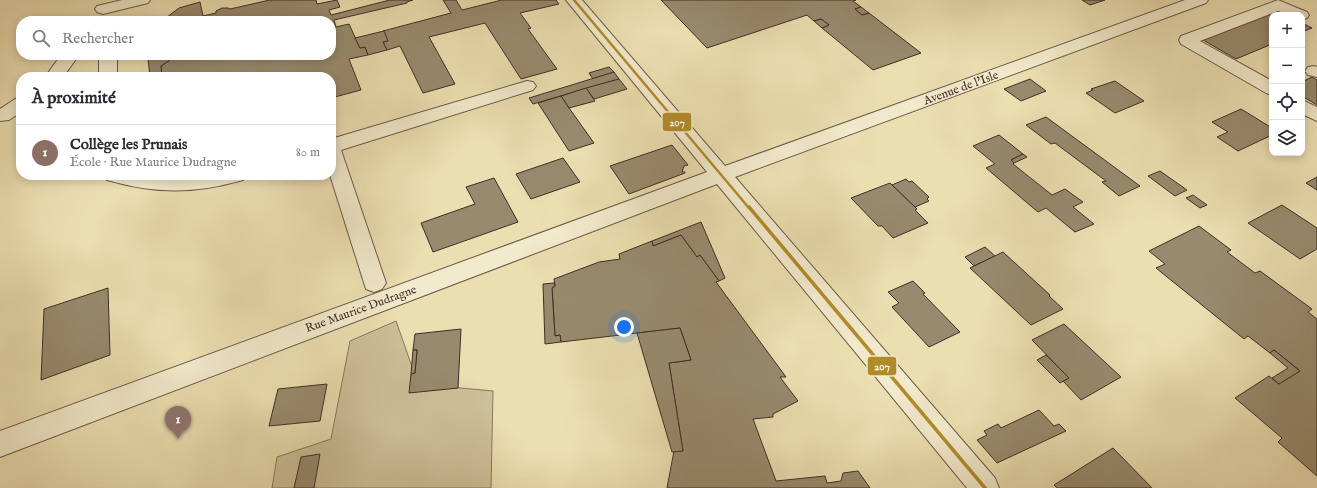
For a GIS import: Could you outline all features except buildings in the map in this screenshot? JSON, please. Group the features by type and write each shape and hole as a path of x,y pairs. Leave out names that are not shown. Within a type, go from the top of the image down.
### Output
{"street":[{"path":"102,10 142,0"},
{"path":"574,0 723,175 985,488"},
{"name":"Avenue de l'Isle","path":"723,175 1200,0"},
{"path":"1269,87 1187,40 1278,5 1294,12"},
{"path":"1305,17 1317,23"},
{"path":"58,72 66,60"},
{"path":"108,60 108,72"},
{"path":"336,145 527,86"},
{"path":"1,116 16,106"},
{"path":"1305,108 1317,115"},
{"path":"1,116 16,116"},
{"path":"336,163 374,283"},
{"name":"Rue Maurice Dudragne","path":"0,444 723,175"},
{"path":"133,180 172,185 212,182 219,180"}],"shaded area":[{"path":"396,321 418,384 493,391 491,488 272,488 277,457 331,439 350,341"}],"transit line":[{"name":"207","path":"574,0 985,488"}],"place":[{"name":"Collège les Prunais","path":"178,439"}]}
